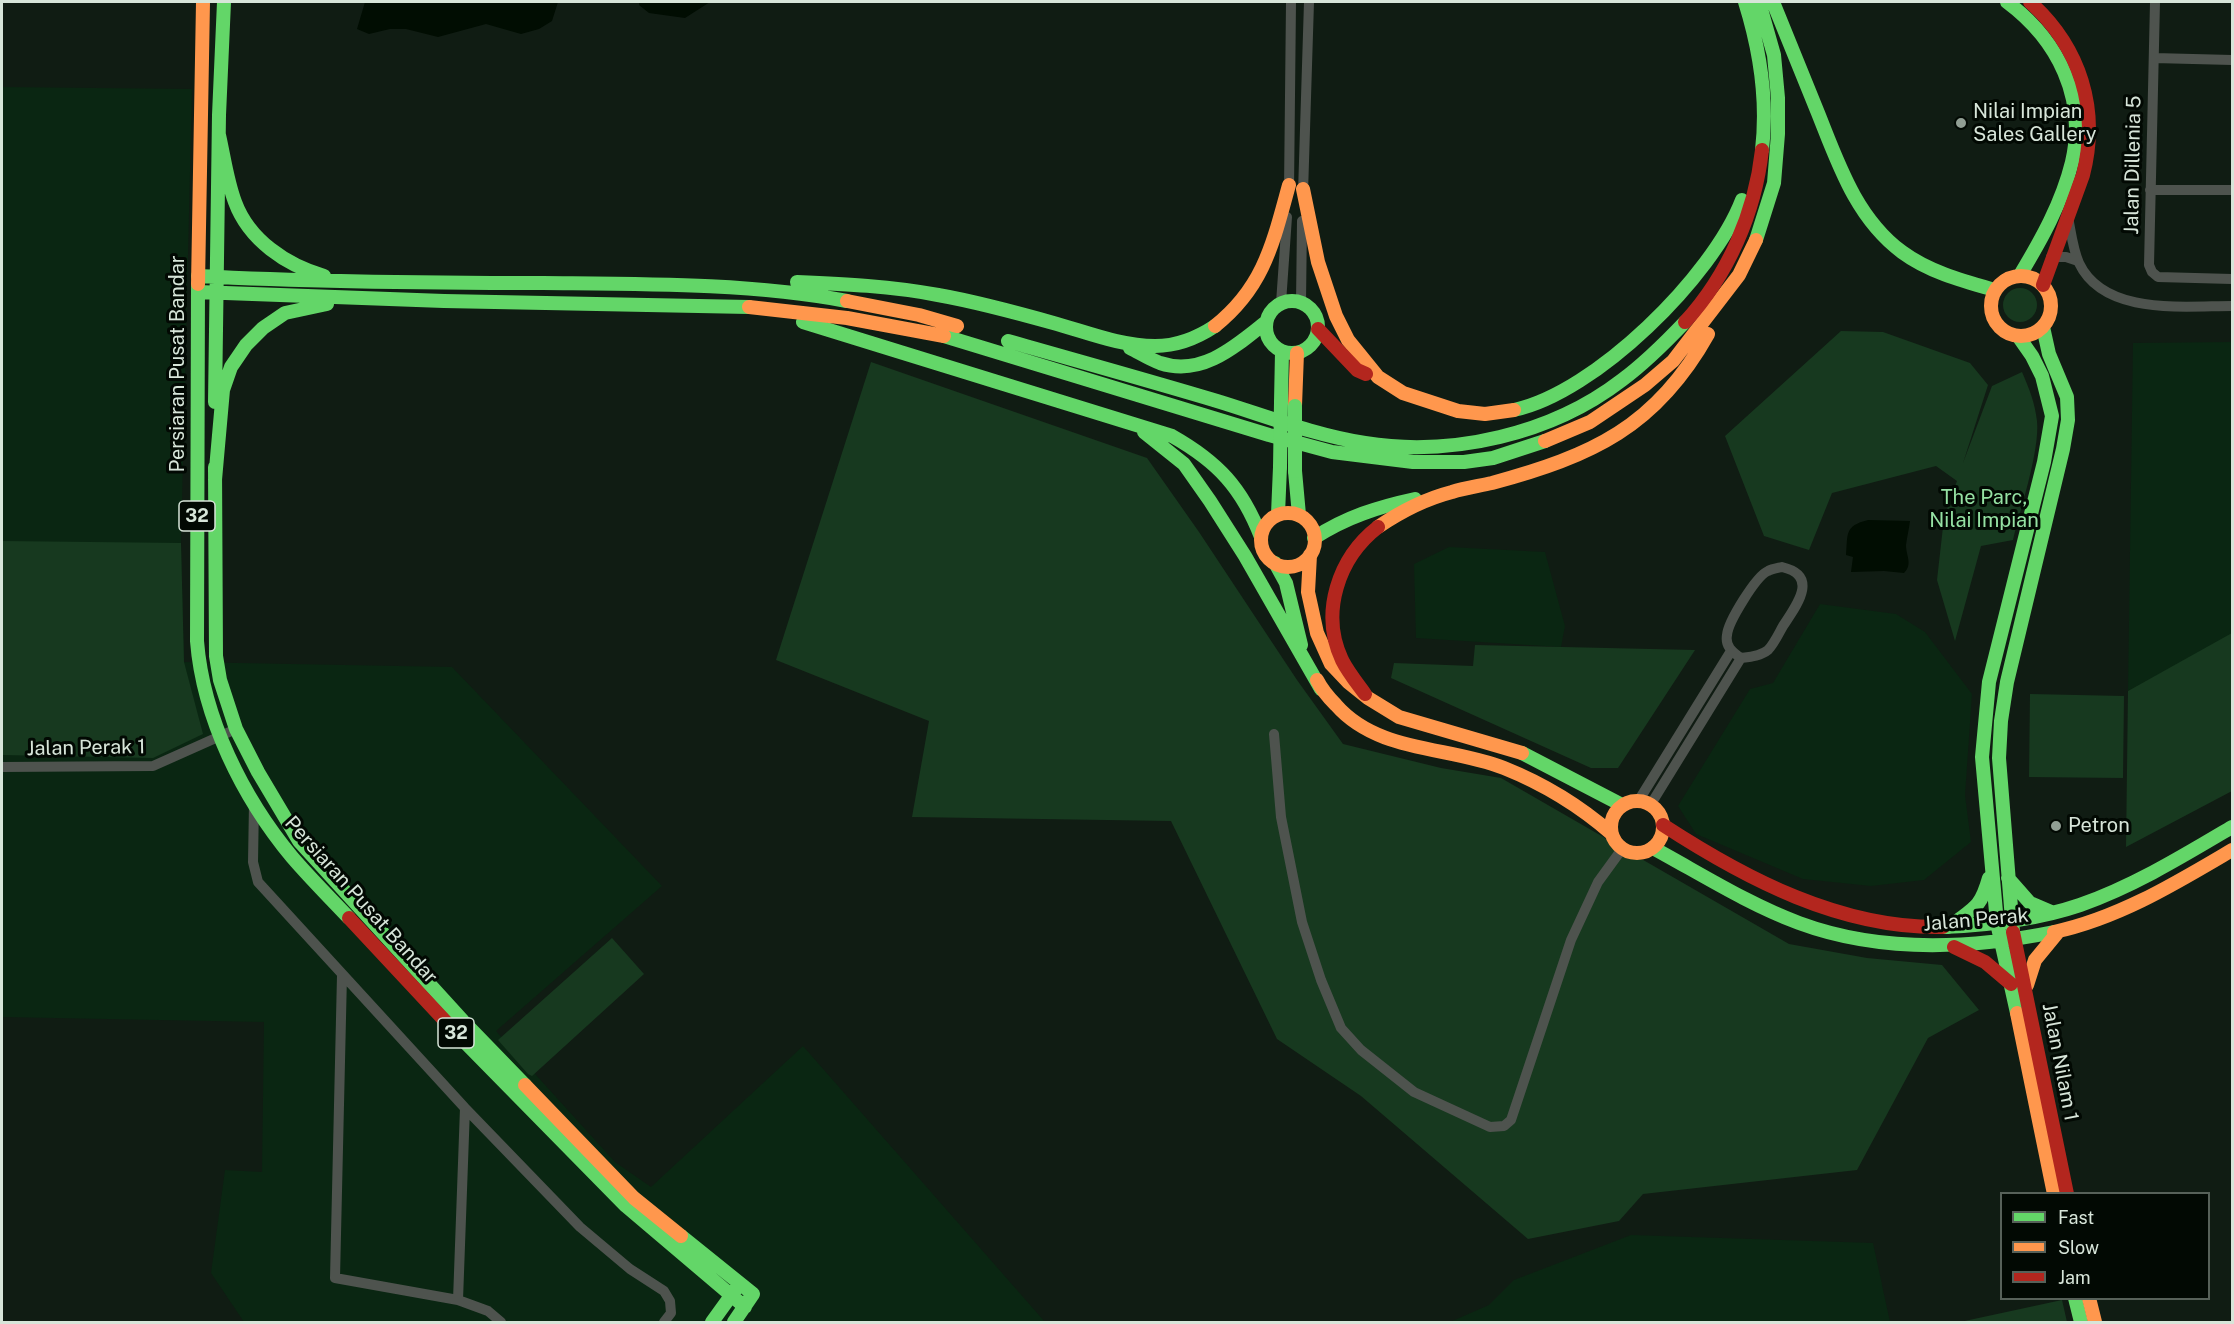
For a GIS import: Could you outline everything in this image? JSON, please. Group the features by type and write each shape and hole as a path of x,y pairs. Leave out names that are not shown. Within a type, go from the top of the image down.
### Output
{"main road":[{"name":"Persiaran Pusat Bandar","path":"203,2 198,276 197,641 200,677 219,736 269,826 292,857 456,1033 626,1206 745,1307 753,1294 634,1198 463,1022 299,842 236,729 220,680 216,657 216,277 224,2"},
{"path":"650,284 828,298 919,315 1326,435 1387,446 1434,448 1463,446 1525,431 1565,415 1629,377 1659,352 1690,316 1716,280 1737,243 1748,217 1761,157 1763,98 1755,39 1745,2"},
{"path":"1314,538 1335,523 1357,513 1496,482 1545,467 1611,438 1635,423 1665,396 1699,351 1739,275 1756,240 1774,183 1778,98 1774,55 1759,2"},
{"path":"1773,2 1842,175 1860,209 1892,244 1906,255 1948,276 1995,290"},
{"path":"2007,2 2021,12 2047,39 2065,72 2073,103 2076,138 2072,163 2046,229 2020,275"},
{"path":"2030,2 2060,33 2078,69 2089,128 2087,157 2079,185 2051,257 2043,285"},
{"path":"219,135 236,204 257,238 291,264 319,275 357,282"},
{"path":"1111,340 1162,364 1190,367 1220,357 1266,322 1274,308 1281,303 1295,301 1314,313 1318,329 1357,370 1418,399 1453,409 1490,414 1535,404 1570,388 1603,366 1677,296 1704,267 1740,205 1749,173 1761,157"},
{"path":"198,276 357,282 650,284 794,282 885,285 927,292 1036,318 1111,340 1154,346 1188,340 1214,327 1253,289 1263,270 1296,187"},
{"path":"1296,187 1329,300 1344,333 1384,383"},
{"path":"2020,275 2029,276 2043,285 2051,301 2051,310 2043,327 2049,354 2067,397 2068,420 2064,449 2007,682 2001,721 1999,759 2011,921 2008,939 1997,923 1982,757 1986,697 2052,416 2042,376 2032,356 2018,336 2003,329 1993,316 1995,290 2006,280 2020,275"},
{"path":"198,292 756,307 847,318 942,335 1269,435 1332,452 1413,462 1464,462 1493,458 1542,442 1590,422 1645,385 1673,361 1727,294"},
{"path":"215,480 223,390 231,367 246,345 263,328 285,313 356,298"},
{"path":"756,307 1056,402 1133,423 1172,436 1194,448 1220,468 1253,513 1264,552 1275,563 1286,583 1300,642 1321,689"},
{"path":"1266,322 1269,340 1282,352 1297,353 1311,344 1318,329"},
{"path":"2018,336 2027,335 2043,327"},
{"path":"1278,514 1282,352"},
{"path":"1297,353 1295,471 1299,515"},
{"path":"1133,423 1184,464 1245,556 1321,689 1346,717 1366,731 1431,751 1471,758 1502,767 1538,783 1586,811 1612,834 1622,849 1638,853 1653,848 1663,834 1663,825 1660,813 1645,802 1622,805 1515,749 1399,717 1344,678 1326,655 1309,596 1310,555 1314,538 1310,524 1299,515 1278,514 1266,523 1261,537"},
{"path":"1365,694 1345,666 1336,640 1332,616 1339,580 1360,543 1380,526 1410,509 1447,493"},
{"path":"1275,563 1290,567 1305,561 1310,555"},
{"path":"1612,834 1612,818 1622,805"},
{"name":"Jalan Perak","path":"1663,825 1698,848 1790,895 1846,914 1882,922 1949,927 2011,921 2052,913 2090,901 2169,864 2232,827"},
{"name":"Jalan Perak","path":"1653,848 1745,899 1800,924 1881,943 1951,946 2058,932 2097,920 2136,903 2232,850"},
{"path":"1949,927 1975,909 1984,897 1992,868"},
{"path":"2008,879 2024,901 2052,913"},
{"path":"2026,989 2035,960 2058,932"},
{"name":"Jalan Nilam 1","path":"2008,939 2011,984 2054,1192"},
{"name":"Jalan Nilam 1","path":"2008,939 2026,989 2067,1192"},
{"path":"1951,946 1977,956 2011,984"},
{"path":"712,1323 740,1283"},
{"path":"2075,1300 2081,1323"},
{"path":"2089,1300 2095,1323"},
{"path":"734,1323 745,1307"}],"street":[{"path":"1291,2 1301,303"},
{"path":"1281,303 1296,187 1309,2"},
{"name":"Jalan Dillenia 5","path":"2156,2 2150,265 2155,275 2232,279"},
{"path":"2154,58 2232,60"},
{"path":"2150,190 2232,190"},
{"path":"2067,216 2078,261 2087,275 2097,286 2124,301 2157,305 2232,306"},
{"path":"2051,257 2066,257 2078,261"},
{"path":"1782,567 1794,570 1800,576 1802,596 1768,650 1741,658 1731,651 1727,635 1734,617 1754,586 1767,571 1782,567"},
{"path":"1645,802 1731,651"},
{"path":"1645,802 1741,658"},
{"name":"Jalan Perak 1","path":"2,766 153,766 236,729"},
{"path":"1274,734 1281,816 1302,922 1321,980 1341,1028 1361,1050 1414,1092 1490,1127 1504,1126 1511,1120 1571,940 1598,882 1622,849"},
{"path":"254,800 253,862 258,882 465,1108 580,1227 630,1269 664,1291 670,1301 671,1313 664,1323"},
{"path":"342,975 334,1278 458,1300 488,1311 501,1323"},
{"path":"458,1300 465,1108"}],"shaded area":[{"path":"365,2 558,2 552,21 539,29 521,34 486,24 438,37 406,29 390,29 369,34 357,29"},
{"path":"639,2 710,2 685,18 649,13 639,5"},
{"path":"2,87 192,89 181,543 184,662 452,667 662,886 496,1031 615,1162 651,1187 803,1046 1045,1322 244,1322 211,1273 225,1170 262,1172 264,1022 2,1017"},
{"path":"2232,342 2232,635 2128,691 2133,343"},
{"path":"1868,520 1910,521 1906,545 1909,563 1904,573 1851,572 1853,557 1846,555 1849,532 1855,525"},
{"path":"1449,547 1545,552 1565,626 1561,647 1416,638 1414,564"},
{"path":"1820,604 1896,614 1925,632 1972,694 1965,795 1971,842 1924,880 1871,886 1803,879 1696,834 1678,806 1750,689 1773,683"},
{"path":"1631,1235 1873,1243 1890,1322 1450,1322 1489,1305 1514,1280"}],"green space":[{"path":"2020,288 2032,293 2037,305 2032,317 2020,322 2008,317 2003,305 2008,293"},
{"name":"The Parc, Nilai Impian","path":"1841,331 1883,332 1970,363 1988,385 1963,463 1992,386 2022,372 2029,390 2037,421 2036,448 2013,540 1981,546 1955,641 1937,580 1944,518 1957,481 1936,466 1832,493 1809,550 1764,536 1725,436"},
{"path":"871,362 1147,458 1343,744 1441,768 1501,778 1789,944 1867,958 1942,965 1979,1010 1928,1038 1857,1170 1643,1194 1619,1221 1528,1239 1361,1096 1277,1039 1171,821 912,817 929,721 776,660"},
{"path":"2,541 181,543 184,662 203,734 153,758 2,755"},
{"path":"2232,633 2232,791 2126,847 2128,691"},
{"path":"1475,645 1695,650 1618,768 1591,768 1391,678 1394,663 1473,666"},
{"path":"2030,694 2124,696 2123,778 2029,777"},
{"path":"612,938 644,974 532,1076 528,1074 498,1040"},
{"path":"2062,1300 2067,1322 1960,1322"}],"traffic: fast":[{"path":"215,402 219,115 224,2"},
{"path":"1745,2 1759,56 1764,112 1762,150"},
{"path":"1756,240 1774,183 1778,134 1778,98 1774,55 1759,2"},
{"path":"1773,2 1841,170 1872,223 1902,252 1923,265 1995,290"},
{"path":"2007,2 2041,34 2054,52 2064,72 2075,115 2076,138 2063,192 2020,275"},
{"path":"219,135 232,194 249,228 270,249 283,258 324,276"},
{"path":"1514,410 1546,399 1580,381 1648,327 1706,262 1727,230 1742,200"},
{"path":"198,276 370,282 695,286 772,291 847,301"},
{"path":"797,282 885,287 938,295 1013,312 1117,341 1142,345 1163,346 1178,343 1194,338 1215,326"},
{"path":"198,284 197,641 207,699 228,756 257,809 292,857 349,918"},
{"path":"198,292 444,301 749,307"},
{"path":"1292,301 1306,305 1314,313 1318,327 1314,341 1306,349 1292,353 1278,349 1270,341 1266,327 1270,313 1278,305 1292,301"},
{"path":"215,480 223,390 231,367 246,345 263,328 285,313 327,304"},
{"path":"803,322 1172,436 1203,456 1227,478 1246,504 1261,537"},
{"path":"1130,348 1160,363 1190,366 1218,357 1266,322"},
{"path":"1008,341 1191,393 1327,435 1398,447 1432,447 1500,437 1565,415 1622,380 1655,353 1685,322"},
{"path":"2013,932 1999,758 2001,721 2007,682 2068,420 2067,397 2049,354 2043,327"},
{"path":"944,336 1332,452 1413,462 1464,462 1493,458 1545,441"},
{"path":"2017,1013 1997,923 1982,757 1989,682 2044,462 2052,416 2042,376 2018,336"},
{"path":"1281,402 1282,352"},
{"path":"1280,467 1281,402"},
{"path":"1295,406 1295,471"},
{"path":"1144,432 1184,464 1210,501 1245,556 1321,689"},
{"path":"215,467 216,656 220,680 236,729 258,772 299,841 463,1021 525,1085"},
{"path":"1278,514 1280,467"},
{"path":"1295,471 1299,515"},
{"path":"1314,538 1338,524 1363,514 1415,499"},
{"path":"1275,563 1286,583 1301,645"},
{"path":"1522,753 1622,805"},
{"path":"1943,927 2012,921 2080,905 2139,880 2232,827"},
{"path":"1653,848 1743,898 1799,923 1830,933 1893,944 1958,945 2054,932"},
{"path":"1949,927 1979,903 1989,878"},
{"path":"2008,878 2030,903 2051,912"},
{"path":"460,1037 626,1206 745,1307"},
{"path":"681,1236 753,1294 734,1322"},
{"path":"712,1322 738,1286"},
{"path":"2076,1300 2081,1322"}],"traffic: slow":[{"path":"198,284 203,2"},
{"path":"1215,326 1232,311 1256,280 1278,226 1289,185"},
{"path":"1303,189 1318,262 1336,316 1348,340 1378,377 1403,393 1458,411 1485,414 1514,410"},
{"path":"1545,441 1590,422 1645,385 1673,361 1739,275 1756,240"},
{"path":"2021,276 2038,281 2046,289 2051,306 2046,323 2038,331 2021,336 2004,331 1996,323 1991,306 1996,289 2004,281 2021,276"},
{"path":"847,301 919,315 957,326"},
{"path":"749,307 847,318 944,336"},
{"path":"1378,527 1432,498 1528,473 1591,449 1643,415 1666,393 1688,366 1708,334"},
{"path":"1295,406 1297,353"},
{"path":"1288,513 1298,515 1307,521 1313,530 1315,540 1313,550 1307,559 1298,565 1288,567 1278,565 1269,559 1263,550 1261,540 1263,530 1269,521 1278,515 1288,513"},
{"path":"1310,555 1308,592 1317,633 1331,664 1348,682 1368,698 1399,717 1522,753"},
{"path":"1317,680 1336,705 1353,721 1372,732 1415,746 1482,761 1519,774 1574,805 1612,834"},
{"path":"1632,801 1642,801 1656,808 1663,827 1656,846 1642,853 1632,853 1622,849 1615,842 1611,832 1611,822 1615,812 1622,805 1632,801"},
{"path":"2054,932 2124,909 2232,850"},
{"path":"2027,985 2035,960 2058,932"},
{"path":"2017,1013 2054,1192"},
{"path":"525,1085 634,1198 681,1236"},
{"path":"2090,1300 2095,1322"}],"traffic: jam":[{"path":"2030,2 2062,39 2073,59 2082,81 2089,126 2088,150 2083,175 2043,285"},
{"path":"1685,322 1714,284 1737,242 1753,197 1762,150"},
{"path":"1318,329 1357,370 1366,374"},
{"path":"1365,694 1342,660 1333,624 1333,605 1343,570 1352,554 1378,527"},
{"path":"1663,825 1761,882 1831,910 1868,920 1943,927"},
{"path":"349,918 460,1037"},
{"path":"2013,932 2067,1192"},
{"path":"1954,947 1985,962 2011,984"}],"place":[{"name":"Nilai Impian Sales Gallery","path":"1961,123"},
{"name":"Petron","path":"2056,826"}]}
